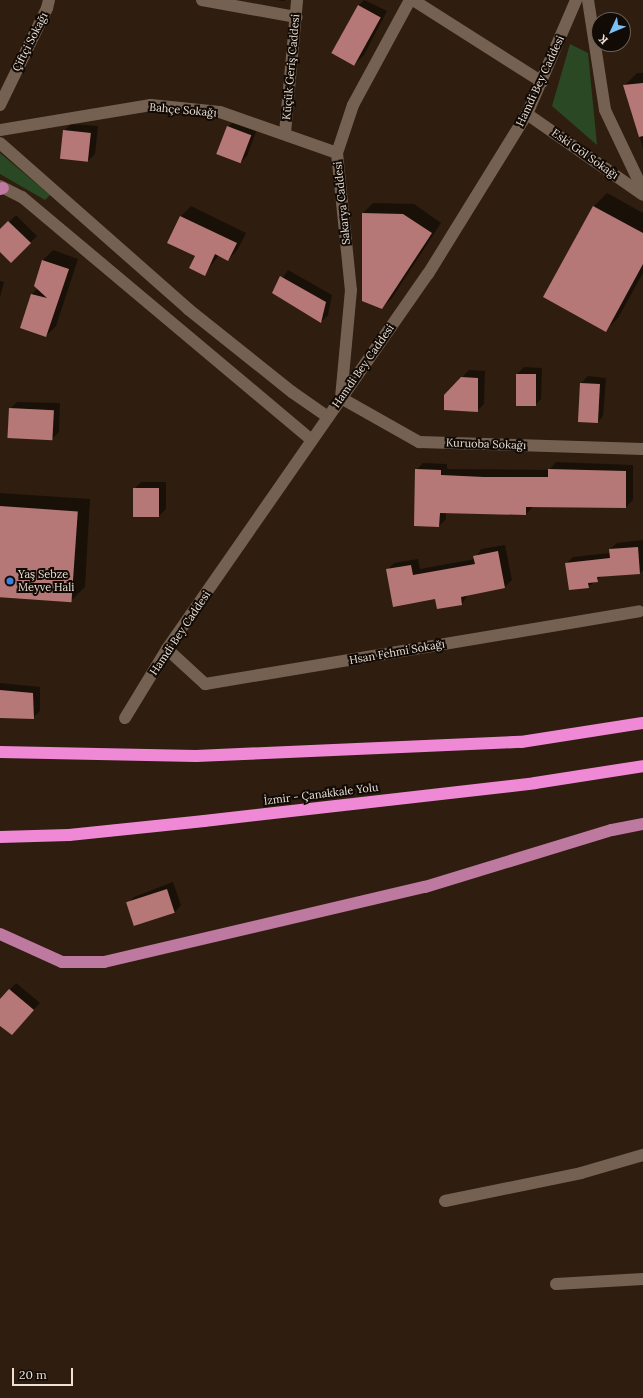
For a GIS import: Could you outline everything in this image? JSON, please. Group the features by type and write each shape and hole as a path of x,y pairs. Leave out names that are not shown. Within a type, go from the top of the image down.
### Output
{"highway":[{"path":"0,752 196,756 513,743 643,723"},
{"name":"İzmir - Çanakkale Yolu","path":"0,837 69,835 204,821 535,783 643,766"}],"main road":[{"path":"0,934 62,962 104,962 425,887 612,830 643,824"}],"street":[{"name":"Çiftçi Sokağı","path":"0,105 47,8 48,0"},
{"path":"202,0 296,17"},
{"name":"Küçük Geriş Caddesi","path":"285,133 297,0"},
{"path":"411,0 542,82"},
{"name":"Sakarya Caddesi","path":"341,398 351,290 337,153 353,105 411,0"},
{"name":"Hamdi Bey Caddesi","path":"125,718 167,649 428,274 527,114 576,0"},
{"path":"588,0 605,110 643,190"},
{"name":"Bahçe Sokağı","path":"0,130 151,105 220,112 285,133 337,153"},
{"name":"Eski Göl Sokağı","path":"527,114 643,195"},
{"path":"0,143 188,309 292,392 328,417"},
{"path":"1,188 22,197 312,440"},
{"name":"Kuruoba Sokağı","path":"341,398 419,442 643,449"},
{"name":"Hsan Fehmi Sokağı","path":"167,649 206,684 639,611"},
{"path":"445,1201 581,1174 643,1155"},
{"path":"556,1284 643,1279"}],"green space":[{"path":"570,44 588,53 597,145 552,106"},
{"path":"0,153 50,195 45,200 0,174"}],"building":[{"path":"358,5 381,18 354,66 331,53"},
{"path":"643,83 643,136 639,137 623,85"},
{"path":"227,126 251,135 241,163 216,154"},
{"path":"63,130 91,133 88,162 60,159"},
{"path":"593,206 643,233 643,264 606,332 543,297"},
{"path":"362,213 403,214 432,233 382,309 362,301"},
{"path":"180,216 237,243 228,261 215,254 205,276 189,268 195,256 167,243"},
{"path":"8,221 31,243 11,263 0,252 0,229"},
{"path":"42,260 69,269 46,337 20,328 31,294 47,298 34,286"},
{"path":"280,276 326,302 321,323 272,293"},
{"path":"516,374 536,374 536,406 516,406"},
{"path":"461,377 478,378 478,412 444,410 444,395"},
{"path":"580,383 600,384 598,423 578,422"},
{"path":"9,408 54,410 52,440 7,438"},
{"path":"415,469 441,470 441,475 484,477 548,477 548,469 626,471 626,508 526,507 526,515 440,513 439,527 414,526"},
{"path":"133,488 159,488 159,517 133,517"},
{"path":"0,506 78,511 71,602 0,597"},
{"path":"638,547 640,574 597,577 598,582 588,583 589,588 569,590 565,563 610,558 609,549"},
{"path":"498,551 505,588 461,597 462,605 437,609 435,599 393,607 386,569 411,565 413,575 475,564 473,556"},
{"path":"0,690 33,693 34,719 0,718"},
{"path":"167,889 175,913 134,926 126,902"},
{"path":"9,989 34,1010 12,1035 0,1026 0,999"}],"place":[{"name":"Yaş Sebze Meyve Hali","path":"10,581"}]}
